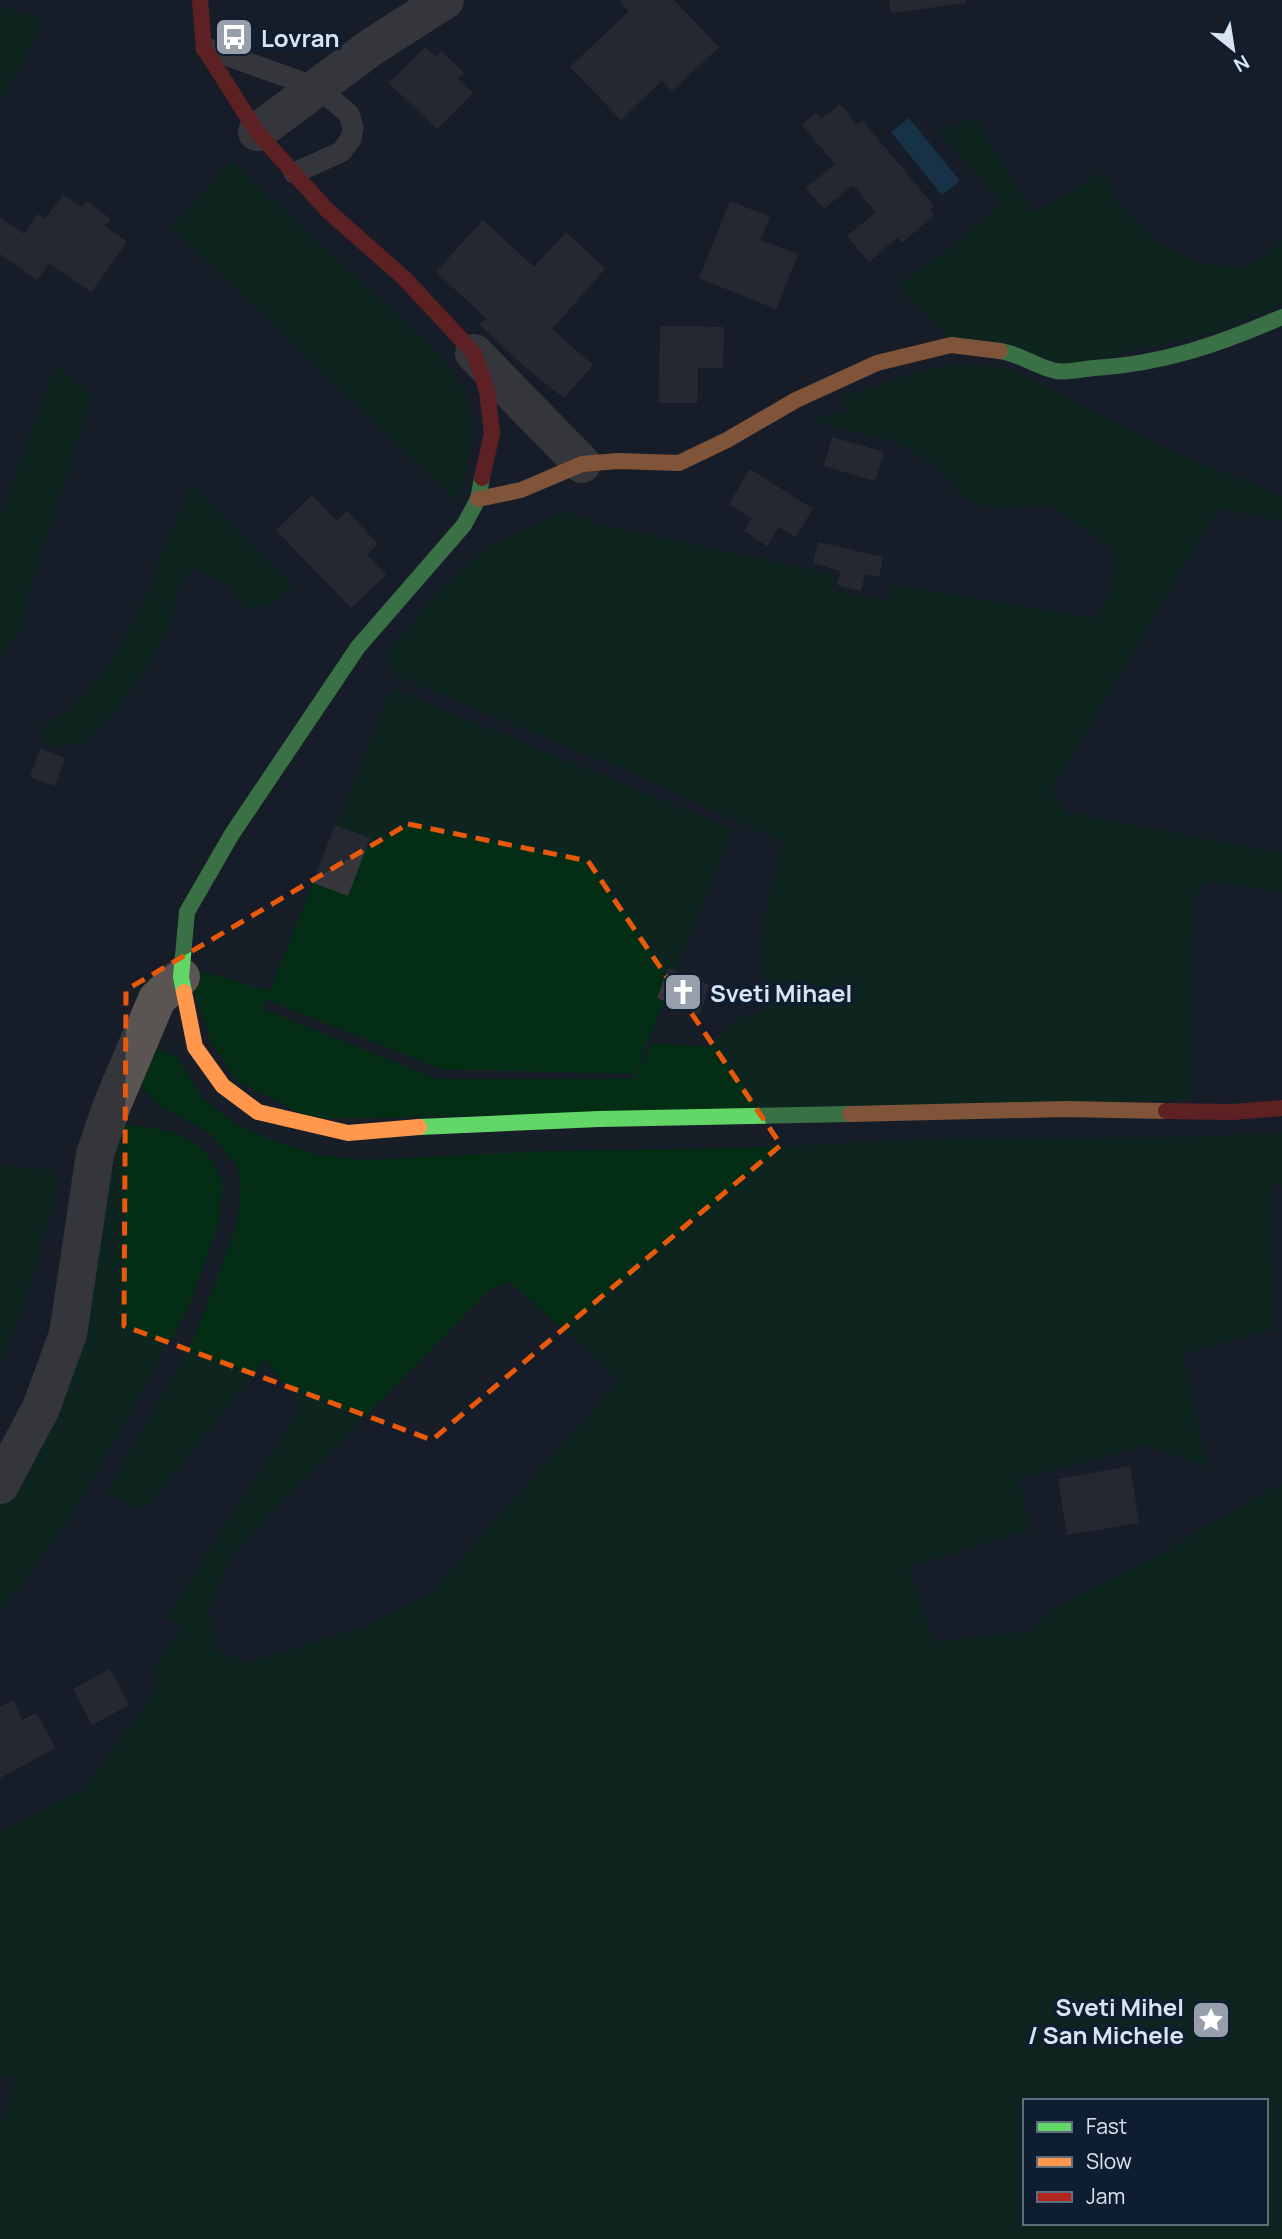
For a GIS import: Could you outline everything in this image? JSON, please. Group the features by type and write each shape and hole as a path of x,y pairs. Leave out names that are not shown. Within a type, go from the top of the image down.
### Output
{"street":[{"path":"200,0 204,48 257,132 327,210 404,278 582,464"},
{"path":"257,132 373,46 445,0"},
{"path":"478,499 522,490 582,464 618,461 678,463 727,440 796,400 877,363 951,345 1012,353 1057,371 1115,367 1168,358 1225,342 1282,317"},
{"path":"474,353 487,391 492,433 478,499 464,525 358,647 232,834 187,912 181,977 195,1047 223,1086 258,1112 348,1133 451,1124 586,1119 1065,1109 1233,1112 1282,1108"},
{"path":"0,1485 41,1408 68,1334 95,1154 124,1071 157,999 181,977"}],"lane":[{"path":"204,48 318,88 349,114 353,128 351,139 341,152 293,173"}],"highlighted area":[{"path":"408,824 588,861 781,1145 432,1440 124,1326 126,990"}],"green space":[{"path":"0,6 43,20 25,60 0,101"},
{"path":"975,117 1033,213 1105,171 1116,202 1154,240 1200,263 1240,268 1263,257 1282,240 1282,304 1220,330 1074,365 949,338 896,286 954,245 1002,202 938,133"},
{"path":"231,161 441,355 465,392 473,440 458,503 171,227"},
{"path":"56,364 93,396 30,587 23,629 0,657 0,517"},
{"path":"957,364 1011,368 1160,446 1282,496 1282,521 1218,509 1052,790 1066,812 1282,853 1282,893 1207,881 1193,898 1191,1100 312,1119 237,1081 211,1041 186,967 270,991 391,688 733,829 635,1074 441,1069 267,1000 263,1009 437,1079 633,1079 652,1043 707,1047 739,1017 763,1011 773,987 760,974 764,918 783,842 627,771 415,684 394,674 385,655 436,594 488,546 564,511 596,523 835,575 831,590 887,601 894,585 1096,618 1105,602 1110,584 1112,547 1048,505 992,508 963,498 938,467 895,442 809,421 847,410 841,397 926,369"},
{"path":"192,486 294,585 269,606 247,609 227,585 195,568 179,585 171,624 157,651 138,682 111,716 83,743 48,747 38,729 65,713 101,676 149,590 162,550"},
{"path":"156,1049 176,1056 204,1100 237,1125 319,1155 365,1160 545,1151 738,1148 953,1138 1179,1137 1282,1133 1282,1186 1271,1186 1274,1329 1183,1354 1208,1469 1149,1445 1019,1479 1030,1530 909,1567 933,1641 1032,1631 1053,1608 1163,1552 1282,1484 1282,2239 0,2239 0,2124 16,2077 0,2076 0,1831 84,1788 157,1689 154,1667 183,1627 166,1617 301,1407 265,1360 152,1502 138,1510 106,1492 195,1337 237,1225 241,1187 237,1166 211,1134 160,1106 144,1089 137,1070","holes":["510,1282 619,1380 429,1595 366,1626 245,1663 216,1649 209,1609 233,1553 490,1289"]},
{"path":"121,1123 174,1132 196,1144 212,1160 223,1183 218,1225 188,1308 120,1432 66,1525 0,1613 0,1506 36,1443 103,1212"},
{"path":"0,1166 49,1169 60,1182 36,1269 0,1369"}],"water":[{"path":"909,118 960,181 942,195 891,132"}],"building":[{"path":"674,0 719,47 672,91 662,80 621,120 570,67 629,11 620,2"},
{"path":"889,0 966,0 966,3 891,13"},
{"path":"425,47 436,57 441,51 464,73 458,79 473,93 437,129 389,83"},
{"path":"840,104 857,125 862,120 934,206 930,211 934,215 902,243 897,237 869,262 847,236 876,212 853,185 824,209 806,188 835,164 802,125 816,113 821,119"},
{"path":"63,195 82,207 86,201 111,219 105,226 127,242 91,292 49,263 37,280 0,254 0,217 24,234 38,214 45,219"},
{"path":"730,201 770,217 760,240 798,254 776,309 699,278"},
{"path":"483,220 534,267 566,232 605,269 552,329 593,365 564,398 525,367 480,325 486,318 436,272"},
{"path":"660,326 724,327 723,368 698,368 697,403 659,403"},
{"path":"832,437 884,452 875,481 824,466"},
{"path":"750,469 813,509 795,537 779,527 767,546 744,531 752,519 729,504"},
{"path":"312,495 337,521 347,511 378,544 367,555 386,575 351,608 276,530"},
{"path":"818,542 883,557 879,577 865,574 861,591 837,585 841,571 813,563"},
{"path":"40,749 65,758 55,786 30,777"},
{"path":"335,825 370,838 348,896 313,883"},
{"name":"Sveti Mihael","path":"668,968 710,985 699,1015 657,998"},
{"path":"1130,1466 1139,1523 1067,1535 1058,1479"},
{"path":"110,1669 129,1705 92,1725 73,1689"},
{"path":"14,1700 22,1720 37,1713 55,1748 0,1778 0,1707"}],"traffic: fast":[{"path":"1000,351 1056,371 1119,366 1191,351 1282,317"},
{"path":"184,992 181,977 187,912 232,834 358,647 464,525 478,499 482,478"},
{"path":"419,1127 599,1119 850,1114"}],"traffic: slow":[{"path":"478,499 521,490 582,464 618,461 679,463 727,440 796,400 877,363 951,345 1000,351"},
{"path":"184,992 195,1047 223,1086 258,1112 348,1133 419,1127"},
{"path":"850,1114 1065,1109 1166,1111"}],"traffic: jam":[{"path":"200,0 204,48 257,132 327,210 404,278 474,353 487,391 492,433 482,478"},
{"path":"1166,1111 1233,1112 1282,1108"}],"place":[{"name":"Lovran","path":"234,37"},
{"name":"Sveti Mihael","path":"683,992"},
{"name":"Sveti Mihel / San Michele","path":"1211,2020"}]}
